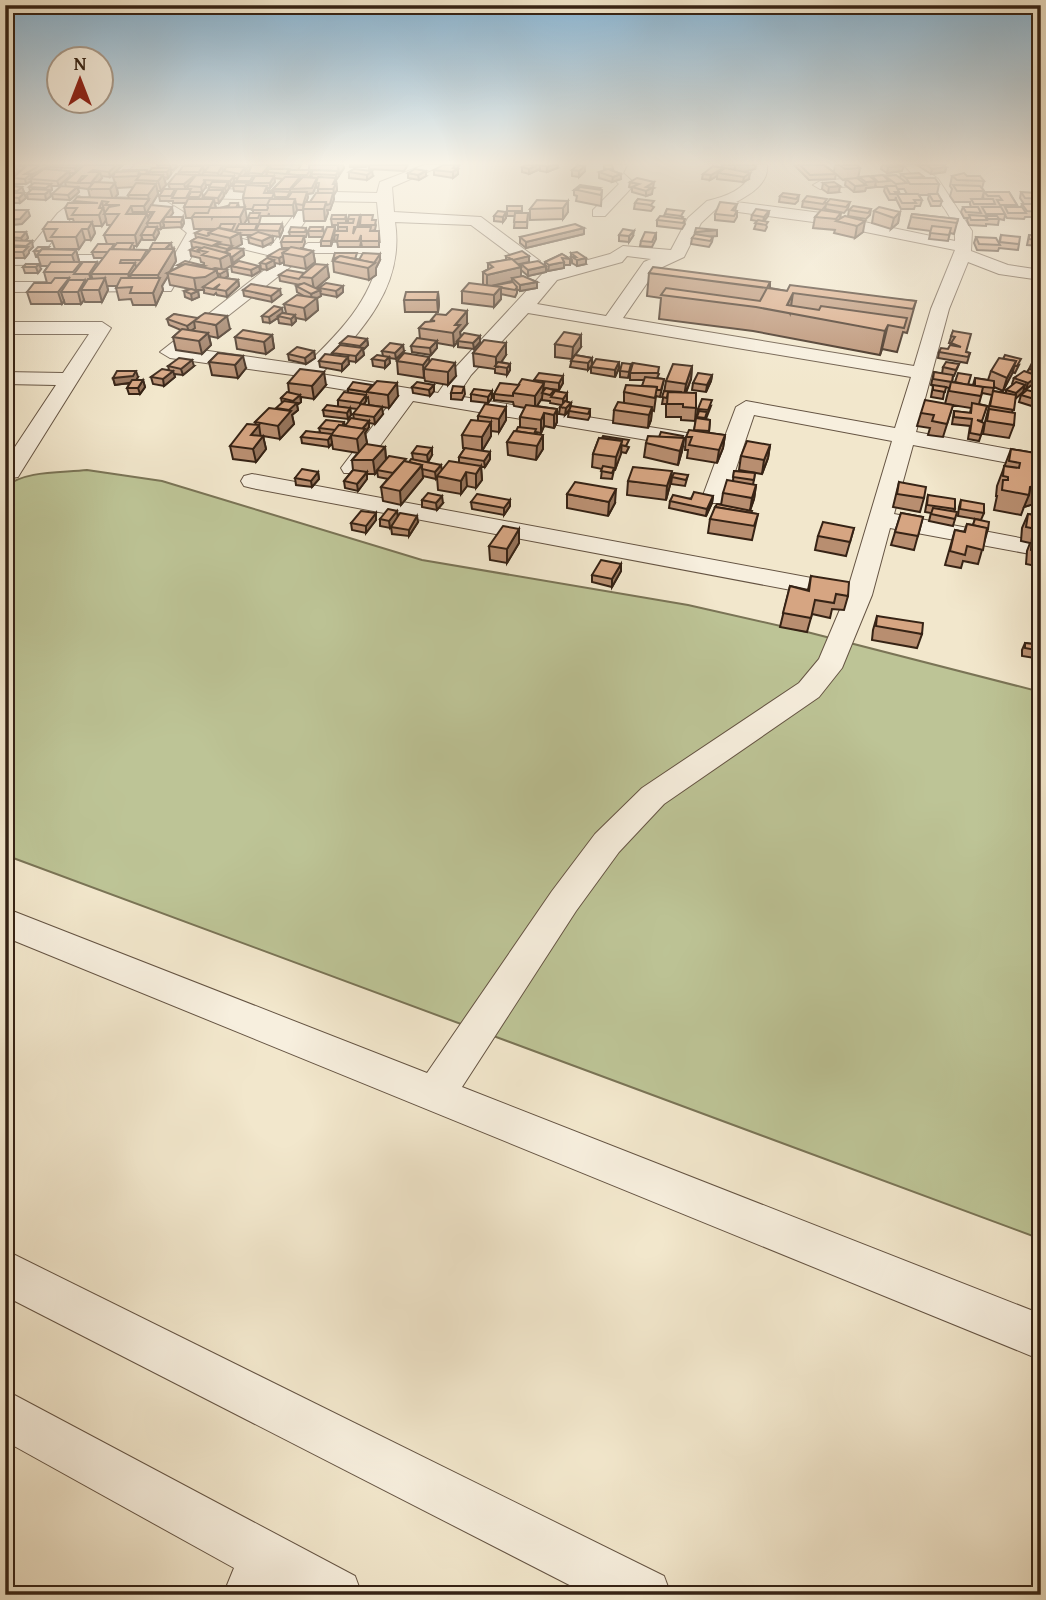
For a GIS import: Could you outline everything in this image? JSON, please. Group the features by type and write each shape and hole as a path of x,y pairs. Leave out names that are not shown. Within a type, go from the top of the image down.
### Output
{"street":[{"path":"6,289 45,240"},
{"path":"6,289 165,287 191,240"},
{"path":"228,240 293,257 170,352 311,372"},
{"path":"276,251 284,240"},
{"path":"389,240 384,278 363,317 311,372 310,378 730,447"},
{"path":"502,240 531,261"},
{"path":"611,321 650,281 650,266 678,253 685,240"},
{"path":"914,240 963,251 1005,270 1041,275"},
{"path":"436,1093 557,911 607,843 653,796 809,690 832,662 859,595 940,310 963,251 964,240"},
{"path":"308,248 389,248"},
{"path":"444,400 463,372 550,276 616,258 623,251 667,256"},
{"path":"5,260 182,259"},
{"path":"524,307 922,373"},
{"path":"911,322 937,326"},
{"path":"5,328 102,328 10,472 5,472"},
{"path":"5,378 69,379"},
{"path":"352,468 408,394"},
{"path":"714,498 746,408 1041,462"},
{"path":"5,436 32,436"},
{"path":"252,481 859,595"},
{"path":"880,519 1041,550"},
{"path":"10,931 436,1093 1041,1337"},
{"path":"5,1272 645,1595"},
{"path":"5,1414 258,1576 336,1595"}],"green space":[{"path":"87,470 162,481 422,560 688,605 807,632 1041,692 1041,1239 5,855 5,487 33,475"}],"building":[{"path":"5,240 32,241 26,246 5,245"},
{"path":"210,240 220,242 212,246 191,241"},
{"path":"282,240 303,240 302,242 281,242"},
{"path":"977,240 997,240 1000,245 979,244"},
{"path":"1000,240 1020,240 1019,244 1000,242"},
{"path":"117,243 133,243 129,250 112,249"},
{"path":"153,243 171,243 165,249 151,249 148,252"},
{"path":"98,244 114,244 109,252 92,252"},
{"path":"215,246 232,246 227,249"},
{"path":"5,247 28,247 23,252 5,252"},
{"path":"38,247 49,247 34,251"},
{"path":"204,247 230,254 220,259 202,255 207,252 198,250"},
{"path":"291,247 313,251 304,257 282,253"},
{"path":"233,248 243,249 232,257 225,252"},
{"path":"42,249 76,250 72,255 37,255"},
{"path":"110,249 147,250 141,260 121,260 120,263 135,263 128,274 91,274"},
{"path":"151,249 174,249 158,275 130,275"},
{"path":"280,249 287,250 282,253 283,256 268,256"},
{"path":"522,251 529,256 513,260 506,256"},
{"path":"577,252 586,258 577,260 572,257 576,257 571,253"},
{"path":"335,253 357,253 355,259 340,256 333,259"},
{"path":"363,253 380,254 374,263 359,260"},
{"path":"562,254 570,259 562,258 564,262 549,265 545,262"},
{"path":"340,256 375,263 368,268 333,261"},
{"path":"267,258 274,260 266,264 260,263"},
{"path":"512,259 521,267 487,275 483,272 493,267 488,263"},
{"path":"185,261 205,266 178,265"},
{"path":"239,261 259,266 251,270 231,266"},
{"path":"538,261 546,266 528,270 521,264"},
{"path":"51,262 81,262 73,272 44,272"},
{"path":"83,262 97,262 89,274 74,274"},
{"path":"26,264 39,264 36,267 23,267"},
{"path":"185,264 217,270 205,277 194,278 167,273"},
{"path":"315,264 327,265 312,278 300,277"},
{"path":"653,267 770,282 767,288 649,273"},
{"path":"212,269 227,270 220,274"},
{"path":"287,270 304,273 299,279 279,275"},
{"path":"523,276 537,282 520,285 512,278"},
{"path":"218,277 238,280 226,291 215,289 220,284 213,289 203,287"},
{"path":"55,278 69,278 58,292 27,292 34,283 51,283"},
{"path":"105,278 99,290 81,290 88,279"},
{"path":"121,278 160,278 153,293 130,293 132,287 116,288"},
{"path":"69,280 85,280 78,292 61,292"},
{"path":"513,282 517,287 515,290 492,286"},
{"path":"304,283 320,290 311,294 296,286"},
{"path":"326,283 343,286 336,291 319,288"},
{"path":"469,283 501,287 494,295 462,291"},
{"path":"251,284 280,289 271,296 243,290"},
{"path":"790,285 916,301 913,309 793,293 787,305 819,310 821,306 907,318 904,328 888,325 885,331 756,307 661,295 666,288 760,301 767,288 787,291"},
{"path":"184,291 198,291 191,294"},
{"path":"406,292 438,292 437,300 404,300"},
{"path":"297,295 317,298 304,308 284,304"},
{"path":"274,306 282,308 269,317 262,316"},
{"path":"452,309 467,311 455,325 460,325 453,333 419,328 425,322 435,321 431,320 436,314 446,315"},
{"path":"205,313 227,316 216,325 193,321"},
{"path":"282,313 295,315 291,319 278,316"},
{"path":"174,314 198,318 187,326 167,319"},
{"path":"182,329 208,333 199,341 173,337"},
{"path":"243,330 272,335 264,342 235,337"},
{"path":"953,331 971,334 966,352 970,353 968,357 939,352 941,348 948,349 950,345 961,347 951,343 955,337 951,336"},
{"path":"564,332 581,335 573,347 555,344"},
{"path":"464,333 480,336 473,343 457,341"},
{"path":"348,336 367,339 360,346 340,343"},
{"path":"417,338 437,341 430,348 411,346"},
{"path":"484,340 506,343 496,357 473,353"},
{"path":"390,343 403,345 395,353 382,351"},
{"path":"340,345 363,348 356,356 332,353"},
{"path":"297,347 314,351 305,358 288,354"},
{"path":"218,353 243,356 235,365 209,362"},
{"path":"404,353 429,357 423,365 397,361"},
{"path":"325,354 348,357 342,364 319,361"},
{"path":"377,355 389,357 385,361 372,359"},
{"path":"575,355 592,358 588,363 571,361"},
{"path":"1005,355 1021,359 1017,366 1014,366 1016,361 1003,359"},
{"path":"179,358 192,360 181,369 168,366"},
{"path":"999,358 1016,361 1007,378 991,371"},
{"path":"432,359 455,363 448,372 424,369"},
{"path":"596,359 619,362 615,370 591,367"},
{"path":"1033,361 1041,363 1041,371 1029,369"},
{"path":"498,362 510,364 507,368 495,366"},
{"path":"946,362 959,364 956,370 943,367"},
{"path":"622,363 631,364 629,372 620,371"},
{"path":"633,363 659,367 658,373 630,373"},
{"path":"673,364 692,366 686,384 666,381"},
{"path":"162,369 173,371 163,379 151,377"},
{"path":"300,369 324,372 312,386 288,383"},
{"path":"117,371 136,371 133,376 113,378"},
{"path":"1024,371 1038,376 1028,383 1014,378"},
{"path":"934,372 953,375 952,382 933,379"},
{"path":"539,373 563,376 559,383 534,380"},
{"path":"698,373 712,375 707,385 693,383"},
{"path":"958,373 971,375 968,385 955,382"},
{"path":"645,377 664,379 661,390 657,390 657,387 642,386"},
{"path":"975,378 994,381 994,388 975,386"},
{"path":"522,379 544,383 535,396 513,393"},
{"path":"132,380 143,380 138,388 127,388"},
{"path":"377,381 397,383 388,395 367,392"},
{"path":"353,382 372,385 366,392 348,389"},
{"path":"417,382 434,385 429,390 412,387"},
{"path":"951,382 983,387 981,396 949,391"},
{"path":"1016,382 1025,385 1016,393 1006,390"},
{"path":"500,383 519,385 513,396 494,394"},
{"path":"626,385 657,387 655,398 624,392"},
{"path":"933,385 946,387 945,392 933,390"},
{"path":"453,386 464,387 462,393 451,393"},
{"path":"546,388 554,390 550,395 542,393"},
{"path":"474,389 492,391 488,397 471,394"},
{"path":"1027,390 1041,394 1041,401 1021,395"},
{"path":"555,391 567,393 563,399 551,397"},
{"path":"664,391 682,392 668,392 667,398 662,397"},
{"path":"993,391 1016,395 1014,410 990,406"},
{"path":"287,392 300,395 293,401 281,398"},
{"path":"344,392 366,395 360,403 338,400"},
{"path":"668,392 696,393 696,408 683,407 683,404 667,404"},
{"path":"702,399 712,400 708,410 698,409"},
{"path":"925,400 953,405 947,424 932,421 934,415 921,413"},
{"path":"284,401 297,403 289,410 276,408"},
{"path":"565,401 571,403 566,408 560,407"},
{"path":"618,402 652,407 649,415 614,410"},
{"path":"972,403 987,406 982,421 977,420 984,423 981,435 970,433 972,419 954,417 954,411 971,413"},
{"path":"361,404 382,407 374,417 353,414"},
{"path":"485,404 506,407 499,419 478,416"},
{"path":"327,405 350,408 347,413 323,410"},
{"path":"526,405 557,409 554,415 544,413 541,420 520,417"},
{"path":"571,406 590,409 588,414 569,411"},
{"path":"269,408 291,411 278,426 255,422"},
{"path":"989,409 1015,413 1014,425 987,421"},
{"path":"699,411 707,412 705,418 697,417"},
{"path":"351,418 369,421 362,429 345,426"},
{"path":"696,418 710,420 709,431 694,430"},
{"path":"326,420 344,422 335,430 319,428"},
{"path":"471,420 491,422 482,437 462,435"},
{"path":"247,424 259,425 251,435 263,436 253,449 230,446"},
{"path":"339,425 365,429 357,439 331,435"},
{"path":"518,427 536,429 534,434 516,431"},
{"path":"689,430 725,435 719,450 689,445 692,437 686,437"},
{"path":"306,431 332,434 328,440 301,437"},
{"path":"514,431 543,435 537,446 507,442"},
{"path":"661,432 683,436 659,437"},
{"path":"648,436 684,438 680,451 646,443"},
{"path":"599,438 622,441 616,457 593,454"},
{"path":"602,438 629,440 626,446 621,445 622,441"},
{"path":"747,441 770,445 764,460 741,456"},
{"path":"366,444 385,447 373,460 352,460"},
{"path":"417,446 432,448 427,455 412,453"},
{"path":"465,448 490,452 484,461 459,457"},
{"path":"1011,449 1041,454 1041,484 1030,487 1029,495 1002,490 1003,480 1008,480 1008,477 1003,476 1004,466 1019,468 1020,463 1009,461"},
{"path":"389,456 406,459 393,473 377,470"},
{"path":"411,459 441,465 435,472 409,462"},
{"path":"404,461 422,465 400,491 381,487"},
{"path":"449,461 481,466 476,474 466,472 461,481 437,476"},
{"path":"603,466 614,468 612,473 601,471"},
{"path":"633,467 672,471 667,486 628,481"},
{"path":"302,469 318,472 311,481 295,478"},
{"path":"353,470 367,472 357,484 344,481"},
{"path":"734,471 755,473 754,480 733,477"},
{"path":"674,473 688,475 686,480 672,477"},
{"path":"727,480 756,485 752,498 723,493"},
{"path":"575,482 616,489 609,502 567,494"},
{"path":"899,482 926,487 924,498 897,494"},
{"path":"694,492 713,496 707,509 670,501 673,495 691,499"},
{"path":"428,493 442,496 436,503 422,500"},
{"path":"477,494 510,500 504,508 471,502"},
{"path":"928,495 955,499 955,509 927,505"},
{"path":"961,500 984,504 984,513 960,509"},
{"path":"717,504 752,511 715,507"},
{"path":"715,507 758,514 754,526 710,519"},
{"path":"933,508 957,512 955,519 931,514"},
{"path":"388,509 397,511 389,521 380,519"},
{"path":"361,511 376,513 366,526 351,523"},
{"path":"400,513 417,516 409,530 391,527"},
{"path":"901,513 923,517 918,536 895,532"},
{"path":"1028,514 1041,516 1041,530 1026,527"},
{"path":"975,519 989,522 988,529 973,525"},
{"path":"823,522 854,528 850,542 818,536"},
{"path":"967,524 987,528 983,550 967,546 965,555 950,551 955,530 965,532"},
{"path":"503,526 519,529 507,549 489,546"},
{"path":"1032,537 1041,539 1041,552 1031,550"},
{"path":"601,560 621,564 612,579 592,575"},
{"path":"811,576 849,582 848,596 836,594 834,603 815,600 811,618 783,613 790,586 809,591"},
{"path":"877,616 923,623 922,634 876,626"},
{"path":"1025,643 1041,645 1041,651 1025,648"}]}
